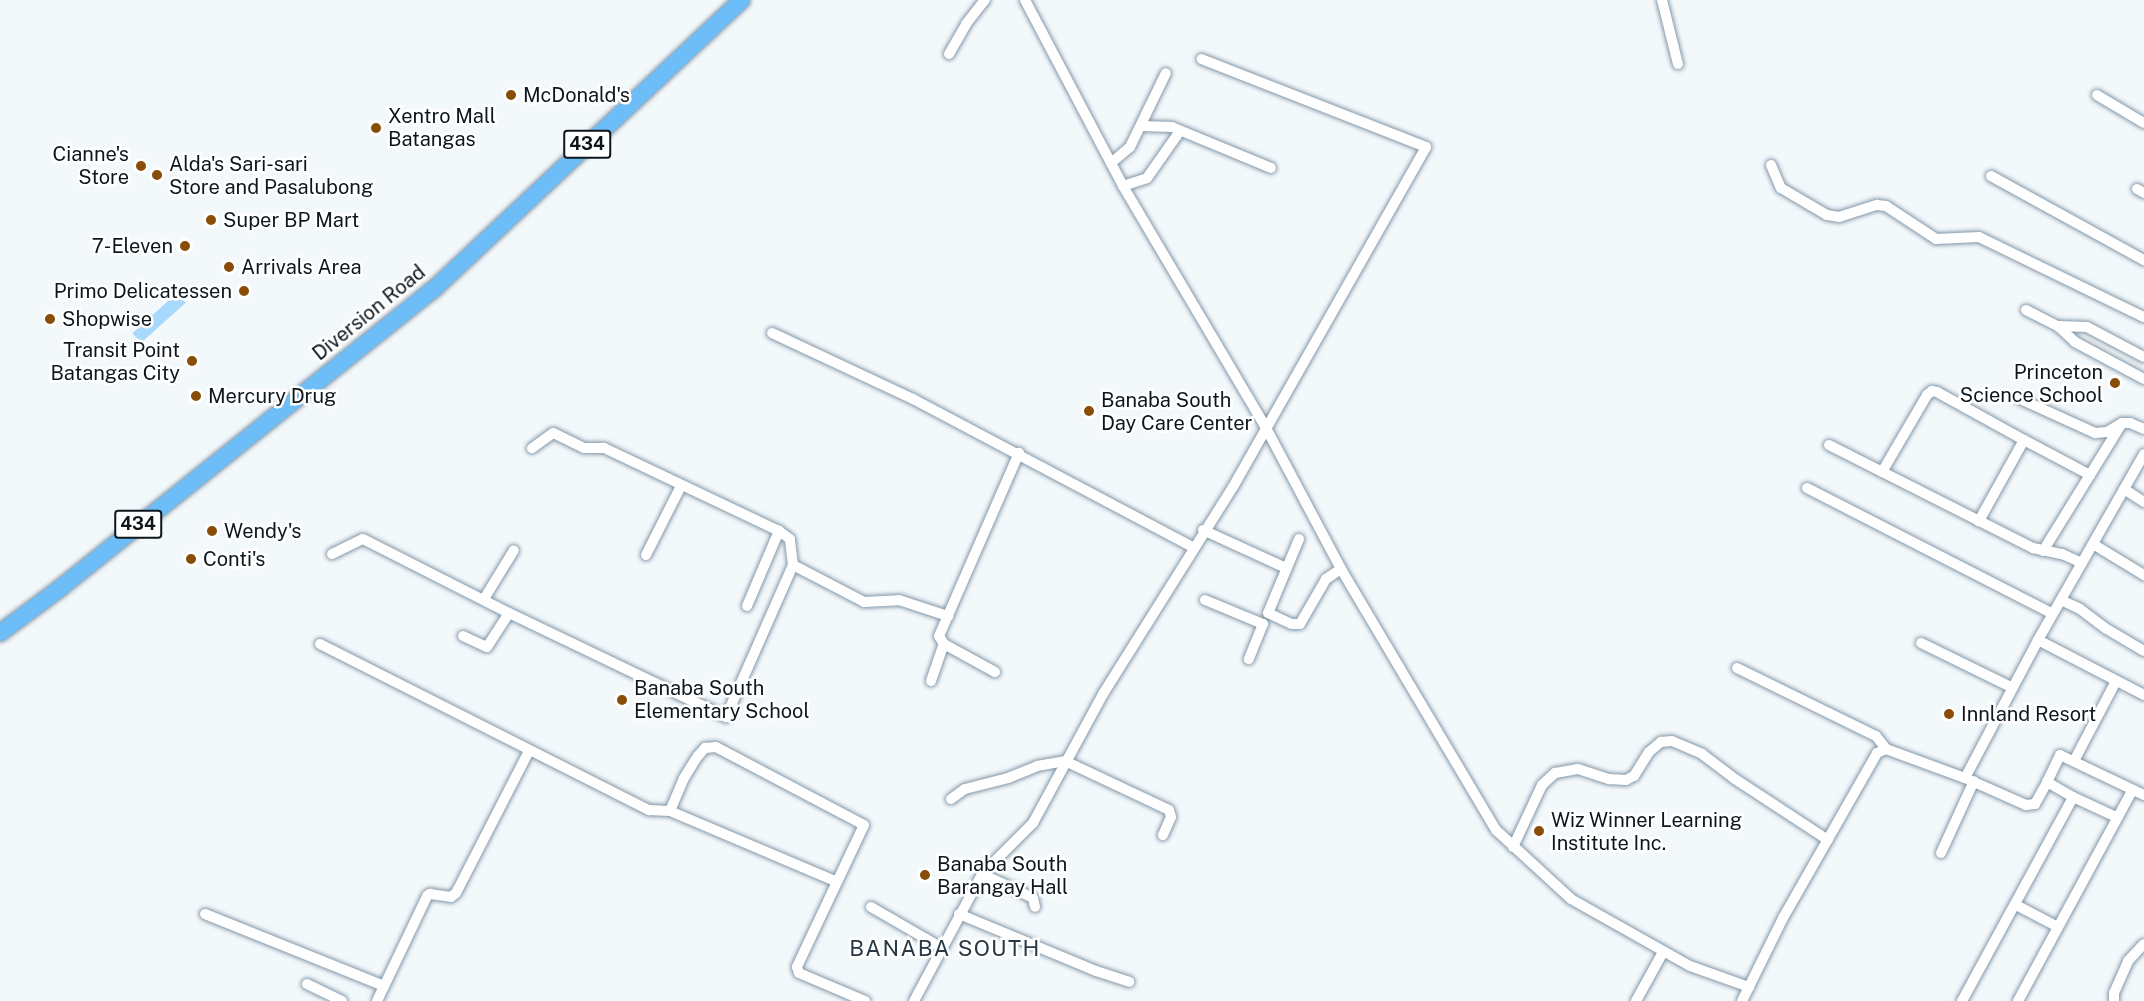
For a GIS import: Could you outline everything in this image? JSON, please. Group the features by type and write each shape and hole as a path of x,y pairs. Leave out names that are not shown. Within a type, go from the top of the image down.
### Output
{"highway":[{"name":"Diversion Road","path":"0,633 413,306 742,0"}],"street":[{"path":"949,54 966,24 985,0"},
{"path":"1025,0 1110,163 1265,426 1341,568 1460,772 1496,830 1571,899 1663,952 1747,996 1783,918 1877,753 1886,749"},
{"path":"1662,0 1678,64"},
{"path":"914,1001 982,874 1033,823 1065,761 1203,530 1233,487 1265,426 1426,147 1202,59"},
{"path":"1110,163 1130,147 1166,73"},
{"path":"2097,95 2144,123"},
{"path":"1142,126 1164,125 1271,168"},
{"path":"1124,186 1147,178 1180,131"},
{"path":"1771,165 1781,188 1827,215 1839,217 1876,206 1886,206 1936,238 1979,237 2144,317"},
{"path":"1990,176 2144,260"},
{"path":"2026,310 2058,326 2075,342 2144,379"},
{"path":"2058,326 2087,327 2144,357"},
{"path":"772,333 913,399 1193,547"},
{"path":"1882,472 1932,391 2090,475"},
{"path":"2019,398 2095,433 2107,432 2121,423 2130,423 2144,429"},
{"path":"2043,551 2121,423"},
{"path":"333,555 363,539 509,613 726,717 793,565 793,546 790,539 779,531 604,448 579,447 553,432 531,448"},
{"path":"1980,521 2024,440"},
{"path":"1829,445 2043,551 2062,554 2082,563"},
{"path":"995,672 945,644 939,636 1019,453"},
{"path":"1941,853 1970,779 2013,688 2144,454"},
{"path":"646,555 681,486"},
{"path":"1807,488 2053,614"},
{"path":"2124,489 2144,502"},
{"path":"1203,530 1286,568"},
{"path":"747,606 779,531"},
{"path":"1250,658 1299,539"},
{"path":"2093,544 2144,575"},
{"path":"484,599 514,550"},
{"path":"793,565 864,602 899,600 948,616"},
{"path":"1268,613 1292,624 1300,624 1326,579 1341,568"},
{"path":"1205,600 1263,624"},
{"path":"2061,600 2080,609 2105,628 2144,651"},
{"path":"463,636 487,647 509,613"},
{"path":"2038,640 2144,695"},
{"path":"1921,643 2013,688"},
{"path":"320,644 649,810 670,811 835,881"},
{"path":"931,681 945,644"},
{"path":"1737,668 1876,736 1886,749 1970,779 2032,805 2047,782 2060,755 2144,795"},
{"path":"2074,761 2116,681"},
{"path":"1513,847 1542,785 1555,773 1578,769 1610,779 1626,780 1634,776 1649,752 1661,742 1672,741 1702,754 1735,779 1827,840"},
{"path":"670,811 684,778 705,748 716,747 730,752 864,825 835,881 798,970 865,1001"},
{"path":"377,1001 427,897 430,894 446,898 456,893 529,751"},
{"path":"951,799 965,789 1008,778 1037,766 1065,761 1169,810 1171,817 1162,835"},
{"path":"2047,782 2116,817"},
{"path":"2018,1001 2132,791"},
{"path":"1962,1001 2073,797"},
{"path":"982,874 1033,898 1035,907"},
{"path":"2016,905 2058,927"},
{"path":"871,907 942,948"},
{"path":"205,914 384,986"},
{"path":"959,914 1128,982"},
{"path":"2114,1001 2114,993 2128,962 2144,944"},
{"path":"1636,1001 1663,952"},
{"path":"307,984 342,1001"}],"shaded area":[{"path":"177,293 186,303 141,343 132,333"}],"place":[{"name":"McDonald's","path":"511,95"},
{"name":"Xentro Mall Batangas","path":"376,128"},
{"name":"Cianne's Store","path":"141,166"},
{"name":"Alda's Sari-sari Store and Pasalubong","path":"157,175"},
{"name":"Super BP Mart","path":"211,220"},
{"name":"7-Eleven","path":"185,246"},
{"name":"Arrivals Area","path":"229,267"},
{"name":"Primo Delicatessen","path":"244,291"},
{"name":"Shopwise","path":"50,319"},
{"name":"Transit Point Batangas City","path":"192,361"},
{"name":"Princeton Science School","path":"2115,383"},
{"name":"Mercury Drug","path":"196,396"},
{"name":"Banaba South Day Care Center","path":"1089,411"},
{"name":"Wendy's","path":"212,531"},
{"name":"Conti's","path":"191,559"},
{"name":"Banaba South Elementary School","path":"622,700"},
{"name":"Innland Resort","path":"1949,714"},
{"name":"Wiz Winner Learning Institute Inc.","path":"1539,831"},
{"name":"Banaba South Barangay Hall","path":"925,875"}],"district":[{"name":"BANABA SOUTH","path":"945,949"}]}
